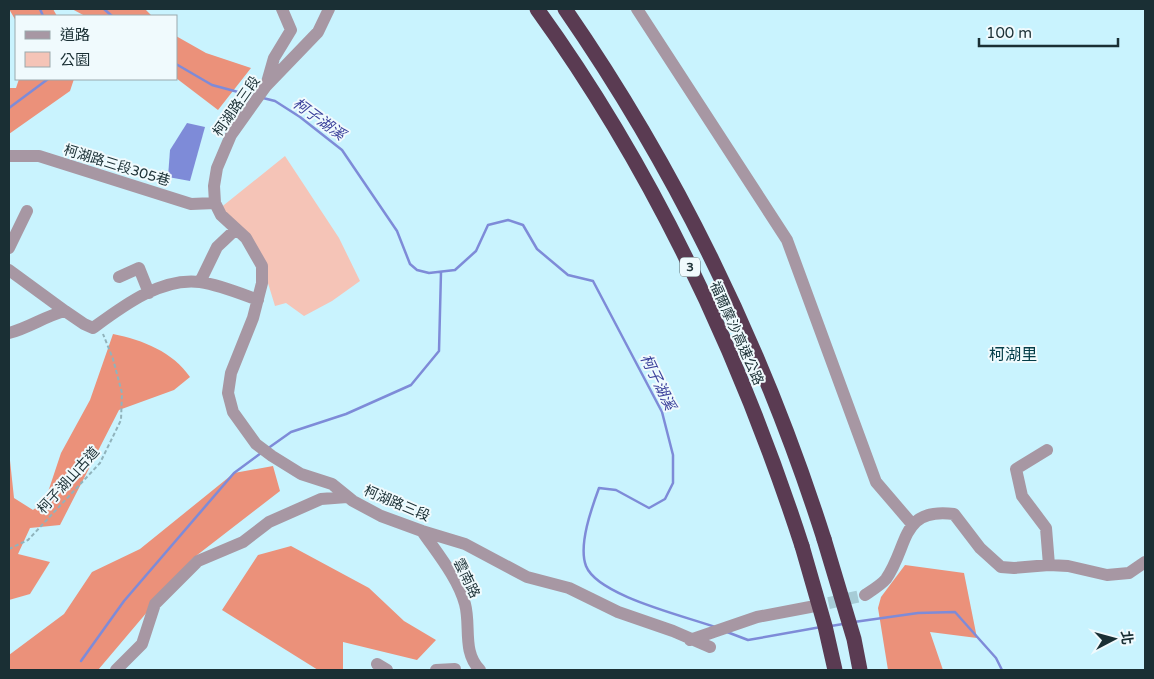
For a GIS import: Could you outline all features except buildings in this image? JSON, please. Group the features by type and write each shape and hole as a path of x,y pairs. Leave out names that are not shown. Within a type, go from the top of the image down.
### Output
{"highway":[{"name":"福爾摩沙高速公路","path":"537,9 561,43 633,158 707,300 735,362 802,546 825,626 835,670"},
{"name":"福爾摩沙高速公路","path":"565,9 660,160 726,287 760,367 810,496 854,639 860,670"}],"street":[{"path":"266,86 274,58 291,30 282,9"},
{"name":"柯湖路三段","path":"329,9 318,32 266,86 230,135 222,154 214,186 216,203 221,215 235,230 246,238 262,266 258,300 253,318 231,373 228,393 233,412 256,444 272,456 300,474 332,484 347,497 381,516 465,544 527,577 569,588 618,612 673,631 710,648"},
{"path":"637,9 788,240 876,482 912,524"},
{"name":"柯湖路三段305巷","path":"9,156 39,156 191,204 216,203"},
{"path":"9,248 28,211"},
{"path":"200,282 218,247 235,230"},
{"path":"119,277 139,268 149,293"},
{"path":"9,270 84,324 93,328 127,303 180,282 200,282 224,287 258,300"},
{"path":"9,333 20,330 44,317 66,311"},
{"path":"1047,450 1016,469 1022,496 1046,528 1049,565"},
{"path":"116,670 142,644 155,604 198,561 215,552 243,542 269,522 321,500 347,497"},
{"path":"865,596 886,579 912,524 927,514 954,514 980,548 1001,567 1068,566 1107,575 1129,573 1140,568 1145,562"},
{"name":"雲南路","path":"422,531 458,587 465,604 467,639 470,653 480,670"},
{"path":"690,640 751,619 784,610 810,607"},
{"path":"436,670 455,670"}],"path":[{"name":"柯子湖山古道","path":"9,549 28,540 100,463 121,420 122,393 113,359 105,335 93,328"}],"green space":[{"path":"285,156 339,238 360,281 332,301 304,316 286,303 275,306 264,270 219,209"}],"shaded area":[{"path":"9,9 53,9 56,15 15,15 15,19"},
{"path":"72,9 145,9 151,15 83,15"},
{"path":"178,37 206,53 251,68 218,110 178,80"},
{"path":"19,80 74,80 70,91 9,134 9,88 16,88"},
{"path":"113,334 156,348 175,361 190,377 174,390 119,410 60,525 30,528 18,554 50,562 30,594 9,600 9,451 14,498 33,510 45,501 61,453 90,400"},
{"path":"273,466 280,491 192,559 98,670 9,670 9,655 64,614 92,572 140,549 234,473"},
{"path":"291,546 369,588 404,621 436,640 417,660 343,642 343,670 318,670 222,610 258,555"},
{"path":"905,565 964,573 977,638 930,632 943,670 888,670 878,608 881,597"}],"water":[{"path":"187,123 205,127 190,181 168,177 170,150"}],"waterway":[{"name":"柯子湖溪","path":"40,9 43,15"},
{"name":"柯子湖溪","path":"104,9 111,15"},
{"name":"柯子湖溪","path":"178,65 212,85 253,96"},
{"name":"柯子湖溪","path":"9,108 47,80"},
{"name":"柯子湖溪","path":"263,98 275,101 300,117 342,150 397,231 410,264 417,270 429,273 455,270 476,251 488,225 508,220 523,225 537,249 568,275 593,281 662,412 673,455 673,483 665,499 649,508 616,490 599,488 585,537 584,557 586,566 594,577 624,596 715,627"},
{"path":"267,449 291,432 346,414 411,385 439,351 441,272"},
{"path":"81,661 124,601 234,473 261,453"},
{"name":"柯子湖溪","path":"854,622 918,613 955,612 996,658 1002,670"},
{"name":"柯子湖溪","path":"831,626 843,624"},
{"name":"柯子湖溪","path":"727,632 748,640 821,627"}],"tunnel":[{"path":"811,607 865,595"}],"district":[{"name":"柯湖里","path":"1013,354"}]}
